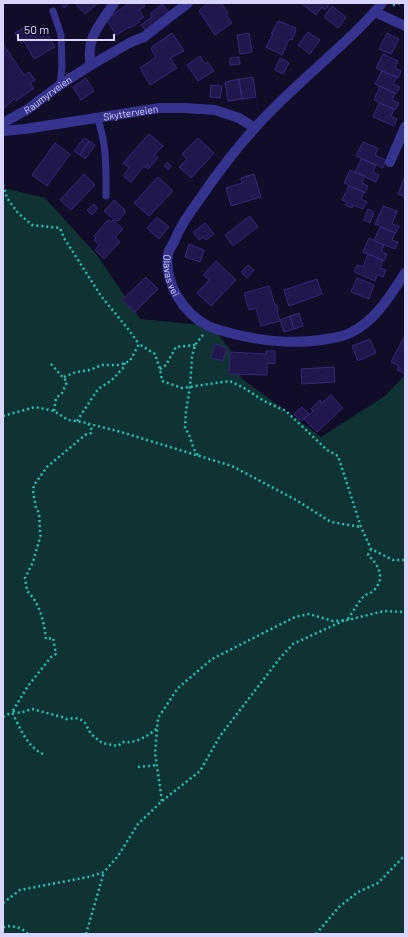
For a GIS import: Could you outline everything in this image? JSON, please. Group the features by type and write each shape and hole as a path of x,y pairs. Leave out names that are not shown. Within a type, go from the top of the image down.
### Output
{"street":[{"path":"91,65 89,54 92,38 114,3"},
{"name":"Raumyrveien","path":"3,123 28,109 60,85 91,65 131,42 144,37 188,3"},
{"name":"Olavas vei","path":"382,3 375,12 277,105 255,128 217,173 181,224 168,253 169,270 173,288 182,304 190,314 209,326 250,338 281,342 305,342 348,334 364,325 383,306 405,273"},
{"path":"375,12 405,26"},
{"name":"Skytterveien","path":"3,131 25,129 160,108 215,110 239,118 255,128"},
{"path":"390,162 405,127"}],"lane":[{"path":"53,12 61,35 62,66 60,85"},
{"path":"97,117 103,134 106,157 106,196"}],"path":[{"path":"3,185 7,198 18,213 32,226 60,228 64,238 101,296 139,344 155,354 162,381 182,388 230,381 264,401 286,411 327,450 338,456 361,527 371,549 393,560 405,560"},
{"path":"199,456 188,432 185,430 186,411 190,387 192,357 195,345 209,326"},
{"path":"64,377 102,365 119,365 130,361 139,344"},
{"path":"160,369 166,365 176,347 195,345"},
{"path":"77,421 98,389 112,380 123,368 125,363"},
{"path":"51,364 67,382 62,393 56,398 54,411"},
{"path":"3,416 35,407 54,411 68,420 88,423 121,432 232,466 296,500 331,522 361,527"},
{"path":"3,718 12,711 28,686 51,657 56,654 53,638 46,639 42,616 27,591 25,578 33,562 41,534 39,513 36,508 33,491 34,485 47,467 80,438 91,433 92,430 88,423"},
{"path":"86,934 104,872 118,856 138,824 162,801 200,771 220,736 263,679 293,644 346,620 363,596 372,592 378,585 380,571 374,560 368,555 371,549"},
{"path":"162,801 155,753 158,718 178,688 212,659 295,617 309,614 333,621 346,620 384,611 405,612"},
{"path":"12,711 20,713 32,709 67,719 80,718 85,723 91,734 102,743 118,746 123,742 128,743 150,735 158,728"},
{"path":"12,711 20,729 36,751 43,754"},
{"path":"138,767 157,765"},
{"path":"316,934 339,907 358,892 378,883 405,854"},
{"path":"3,903 20,890 88,878 104,872"},
{"path":"3,927 10,926 20,928 28,934"}],"green space":[{"path":"8,189 45,198 97,255 140,319 212,326 231,351 241,378 321,437 385,396 405,375 405,934 3,934 3,190"}],"building":[{"path":"61,3 70,3 64,8"},
{"path":"75,3 95,3 97,4 85,14"},
{"path":"125,3 143,3 145,6 139,10 144,17 139,20 140,22 116,35 106,19 127,5"},
{"path":"207,3 221,3 228,13 226,14 232,23 215,35 199,11"},
{"path":"301,3 330,3 325,10 322,7 316,15"},
{"path":"162,4 169,12 145,30 141,25 152,17 150,14"},
{"path":"332,6 346,17 338,28 324,17"},
{"path":"278,21 296,28 292,40 289,40 282,55 266,47"},
{"path":"26,26 31,36 44,28 55,47 34,59 24,41 21,43 15,33"},
{"path":"308,32 320,40 310,54 298,45"},
{"path":"172,33 184,51 170,58 177,68 150,85 140,68 156,57 151,49 152,47"},
{"path":"249,33 252,52 240,54 237,35"},
{"path":"387,33 399,39 391,54 379,49"},
{"path":"3,44 24,75 29,72 35,80 30,83 34,88 16,101 14,99 3,109"},
{"path":"383,54 398,61 395,68 401,71 398,78 376,68"},
{"path":"200,56 205,64 208,62 214,71 198,81 187,65"},
{"path":"239,57 240,64 230,65 230,58"},
{"path":"280,58 289,63 283,74 275,70"},
{"path":"382,71 397,77 393,84 400,87 396,94 375,84"},
{"path":"253,77 256,97 242,99 239,79"},
{"path":"86,78 94,91 81,100 73,87"},
{"path":"239,79 242,99 228,101 225,82"},
{"path":"211,85 222,86 220,98 210,97"},
{"path":"380,86 395,93 392,100 399,103 395,110 374,100"},
{"path":"379,103 394,109 391,116 397,119 394,126 373,117"},
{"path":"149,134 163,146 154,155 158,158 148,169 144,166 131,182 123,176 129,168 123,163"},
{"path":"84,138 89,141 80,155 74,151"},
{"path":"198,138 214,153 191,178 179,167 187,159 182,154"},
{"path":"89,141 95,145 85,159 80,155"},
{"path":"363,142 378,148 375,155 386,160 383,168 356,156"},
{"path":"55,143 70,154 47,186 32,175"},
{"path":"361,159 376,165 373,172 379,175 376,182 355,172"},
{"path":"167,162 171,166 168,170 164,166"},
{"path":"350,170 365,176 362,183 368,186 365,193 344,183"},
{"path":"84,174 95,185 71,210 60,200"},
{"path":"254,174 261,197 231,206 226,188 242,183 241,178"},
{"path":"405,176 405,197 398,194"},
{"path":"158,177 173,191 149,216 134,203"},
{"path":"349,186 364,192 361,199 367,202 363,209 353,205 352,208 345,205 347,202 342,200"},
{"path":"114,200 126,212 118,221 104,211"},
{"path":"94,204 98,208 92,215 87,210"},
{"path":"383,206 397,211 392,224 399,226 396,233 375,224"},
{"path":"368,209 374,212 370,223 364,220"},
{"path":"250,216 258,227 233,246 225,235"},
{"path":"157,217 169,227 159,239 147,228"},
{"path":"108,220 111,222 113,220 123,229 115,237 120,242 104,259 95,250 99,245 94,240 96,238 94,236"},
{"path":"205,223 214,234 206,240 204,237 199,240 193,232"},
{"path":"380,227 395,233 392,240 398,242 395,249 374,241"},
{"path":"369,238 384,245 381,251 387,254 384,261 363,252"},
{"path":"189,244 204,250 200,262 185,257"},
{"path":"368,254 383,260 380,268 386,270 383,277 377,275 375,281 354,272 357,265 363,267"},
{"path":"216,261 236,280 211,306 197,293 209,280 203,275"},
{"path":"248,265 254,270 247,278 241,272"},
{"path":"146,277 158,289 135,312 122,300"},
{"path":"357,278 374,285 369,299 351,292"},
{"path":"317,279 322,294 289,306 284,290"},
{"path":"269,286 275,305 277,305 277,312 280,321 261,326 256,308 249,310 244,293"},
{"path":"299,313 303,326 294,329 290,316"},
{"path":"290,316 294,329 284,332 280,320"},
{"path":"405,335 405,374 397,370 399,366 391,362"},
{"path":"370,339 376,353 358,361 352,346"},
{"path":"215,344 227,348 223,361 211,358"},
{"path":"266,351 275,351 275,364 267,363 267,375 229,374 230,352 266,354"},
{"path":"334,367 335,382 302,384 301,369"},
{"path":"331,395 343,408 317,432 304,419 313,411 311,409 320,400 322,403"},
{"path":"302,407 309,414 301,421 294,414"}]}
